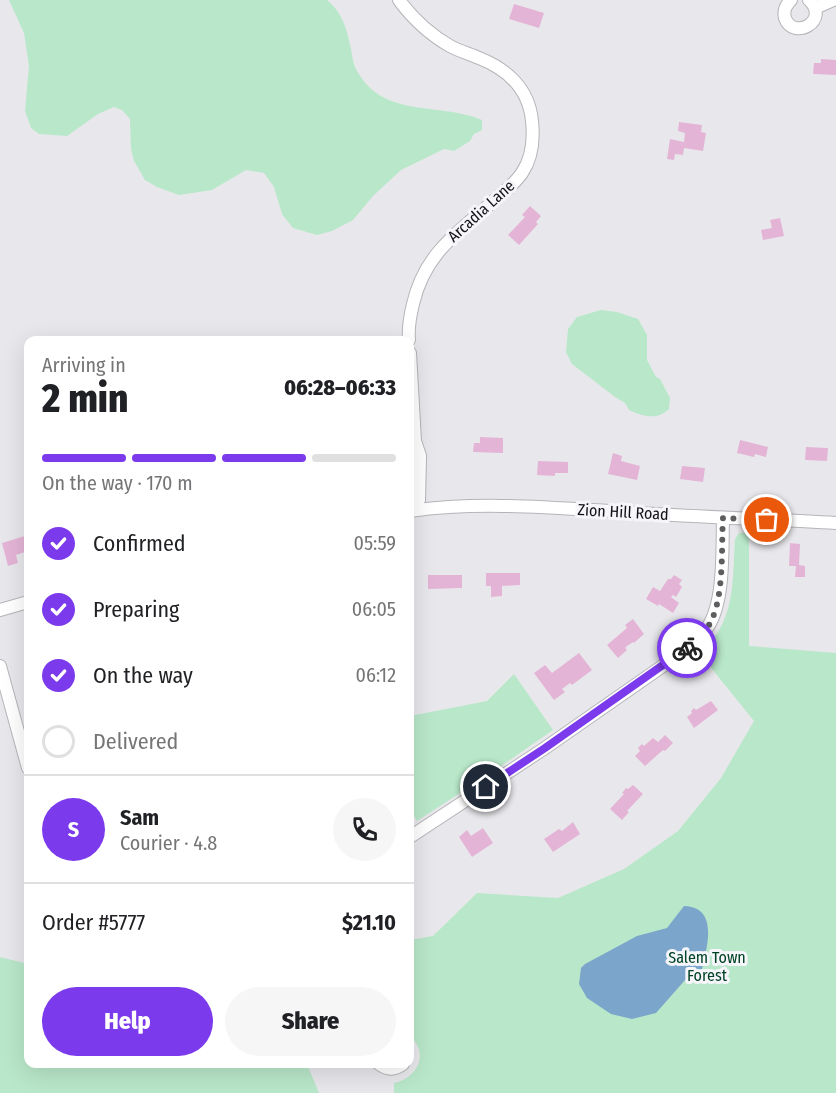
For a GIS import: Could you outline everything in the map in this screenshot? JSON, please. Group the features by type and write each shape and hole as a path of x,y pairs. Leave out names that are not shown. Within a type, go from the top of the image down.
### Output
{"street":[{"name":"Arcadia Lane","path":"399,0 428,32 451,47 489,62 508,74 527,98 532,114 533,129 533,144 522,173 508,189 435,254 426,269 418,284 412,308 409,336"},
{"path":"791,0 786,4 784,14 788,23 798,28 812,23 816,13 812,4 833,0"},
{"path":"414,448 420,456 418,500 414,505"},
{"name":"Zion Hill Road","path":"414,508 510,506 836,523"},
{"path":"414,834 545,748 680,654 695,641 711,622 718,602 723,518"},
{"path":"0,610 24,603"},
{"path":"0,666 24,753"}],"green space":[{"path":"9,0 327,0 344,22 355,67 366,84 379,95 394,102 464,114 482,120 482,130 454,151 444,149 401,170 373,196 353,220 332,231 317,235 293,228 282,214 274,187 264,173 246,170 212,190 179,195 145,180 134,161 131,149 130,119 122,110 114,107 98,114 67,136 39,134 31,128 25,111 29,66 24,33"},
{"path":"601,310 617,312 638,319 647,335 647,360 670,398 669,409 664,413 649,416 629,410 625,403 572,364 566,352 568,329 577,317"},
{"name":"Salem Town Forest","path":"739,533 749,533 749,646 836,653 836,1093 394,1093 394,1083 414,1071 420,1057 414,1041 414,939 433,936 477,893 558,898 624,869 678,831 721,778 754,721 700,654 712,641 726,615 732,587 735,539"},
{"path":"514,674 553,730 417,821 414,816 414,715 487,701"},
{"path":"0,957 24,963 24,1068 309,1068 319,1093 0,1093"}],"water":[{"path":"684,906 695,908 702,913 706,921 708,940 702,969 693,971 656,1013 632,1019 611,1014 587,998 579,984 581,968 585,964 637,936 667,928"}],"building":[{"path":"514,4 544,13 539,28 509,19"},
{"path":"821,59 836,60 836,75 813,74 814,63 821,63"},
{"path":"679,122 702,125 701,132 706,133 703,151 684,148 683,155 675,154 674,160 667,159 670,139 684,142 685,133 678,131"},
{"path":"530,206 541,216 536,222 538,224 519,245 508,235 525,217 522,215"},
{"path":"780,218 784,236 763,240 761,230 772,228 770,220"},
{"path":"480,437 503,438 503,453 473,452 474,443 480,443"},
{"path":"740,440 768,447 766,457 737,453"},
{"path":"806,447 828,448 827,461 805,460"},
{"path":"613,453 622,456 621,461 640,466 637,480 608,474"},
{"path":"538,461 568,462 568,473 555,473 555,476 537,475"},
{"path":"682,466 705,468 703,482 680,479"},
{"path":"24,536 24,552 16,555 18,563 8,566 2,543"},
{"path":"790,543 800,544 799,565 805,566 805,577 795,577 796,566 789,566"},
{"path":"486,573 520,573 520,585 502,586 502,596 491,597 491,586 486,586"},
{"path":"428,575 462,575 462,588 428,589"},
{"path":"674,575 682,580 679,584 682,587 676,597 673,595 671,597 679,603 673,613 646,599 653,587 660,591 668,579"},
{"path":"633,619 644,634 627,646 625,648 627,650 618,658 607,645 627,628 625,625"},
{"path":"579,653 592,670 572,685 570,683 562,689 565,692 554,700 534,673 545,665 552,673"},
{"path":"711,701 718,710 694,728 687,717 694,708 696,710"},
{"path":"665,735 673,743 645,766 635,756 640,751 638,748 653,738 658,742"},
{"path":"633,785 643,794 622,820 610,809 624,794 622,793 626,788"},
{"path":"573,822 580,834 553,852 544,839 559,829 562,831"},
{"path":"483,828 493,843 472,857 459,837 467,830 471,836"}],"way so far":[{"path":"687,648 707,628 718,602 723,518 767,520"}],"route":[{"path":"486,787 687,648"}]}
